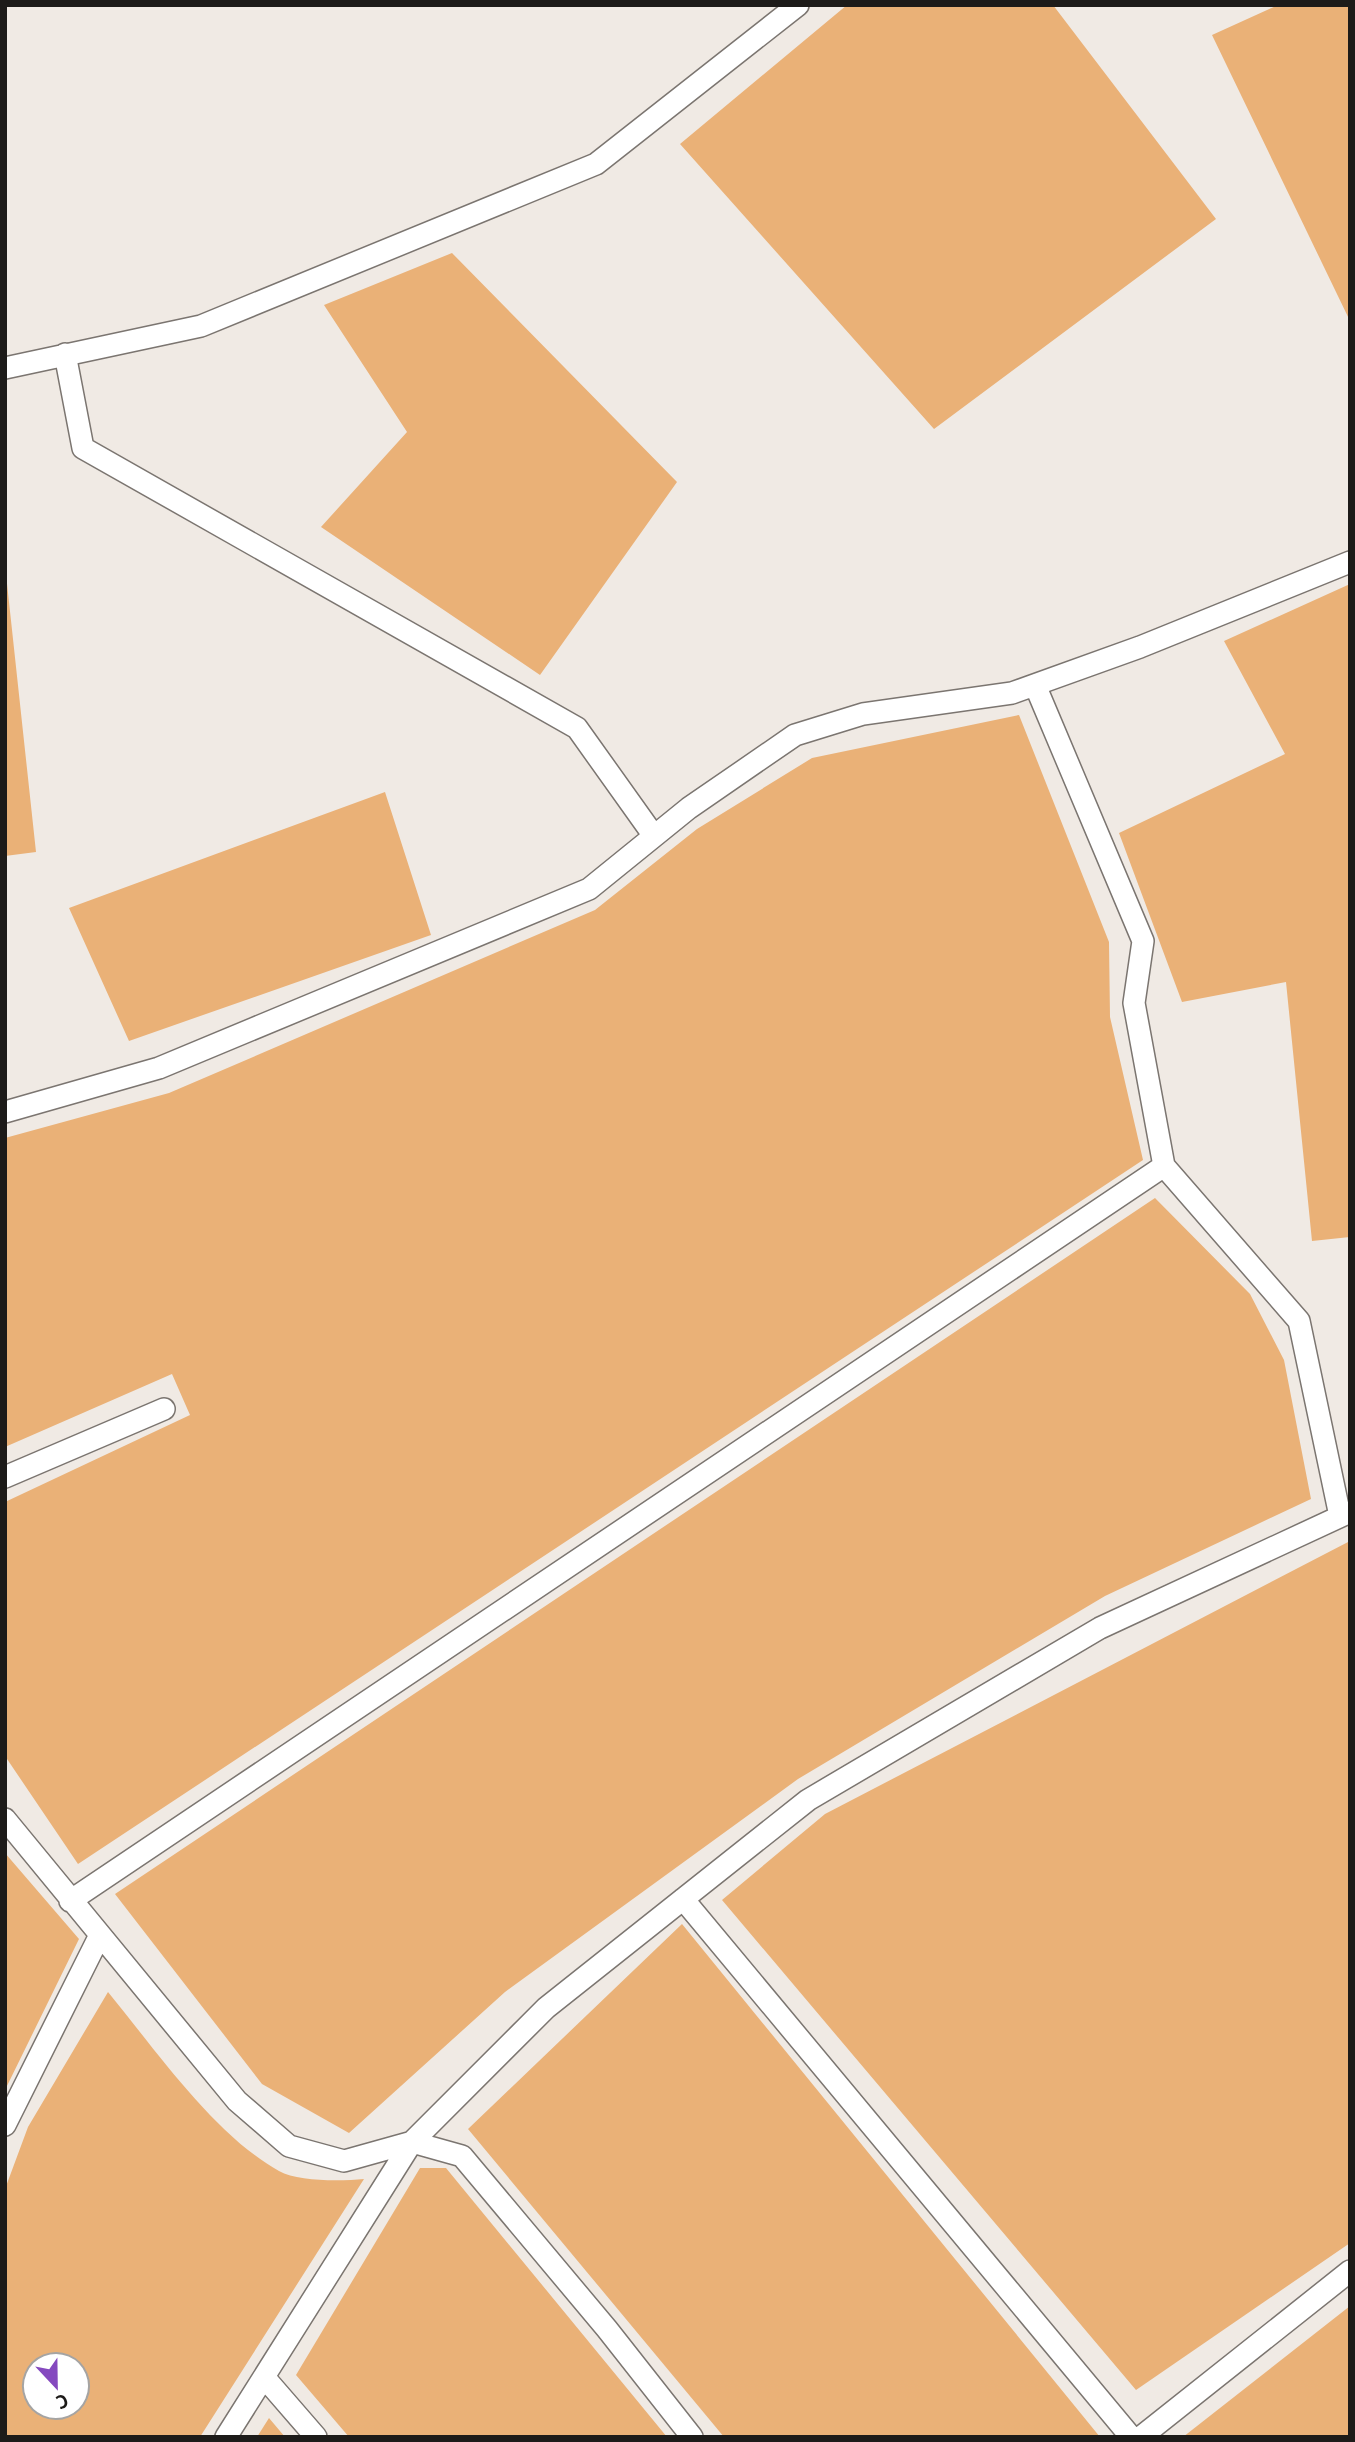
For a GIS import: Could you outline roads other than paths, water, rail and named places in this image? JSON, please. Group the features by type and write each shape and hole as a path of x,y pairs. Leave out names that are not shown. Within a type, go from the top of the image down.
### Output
{"lane":[{"path":"5,368 201,326 596,164 797,5"},
{"path":"65,354 83,448 577,728 654,836"},
{"path":"5,1112 159,1068 589,889 688,808 795,734 863,713 1012,693 1140,647 1350,562"},
{"path":"226,2437 412,2143 546,2008 808,1800 1088,1635 1345,1514 1300,1321 1164,1166 1134,1003 1143,941 1035,685"},
{"path":"71,1901 1164,1166"},
{"path":"5,1477 164,1409"},
{"path":"5,1819 99,1937 237,2101 289,2146 344,2161 412,2143 462,2156 607,2329 692,2437"},
{"path":"683,1899 1131,2437"},
{"path":"7,2119 99,1937"},
{"path":"1141,2437 1350,2271"},
{"path":"264,2377 316,2437"}]}
